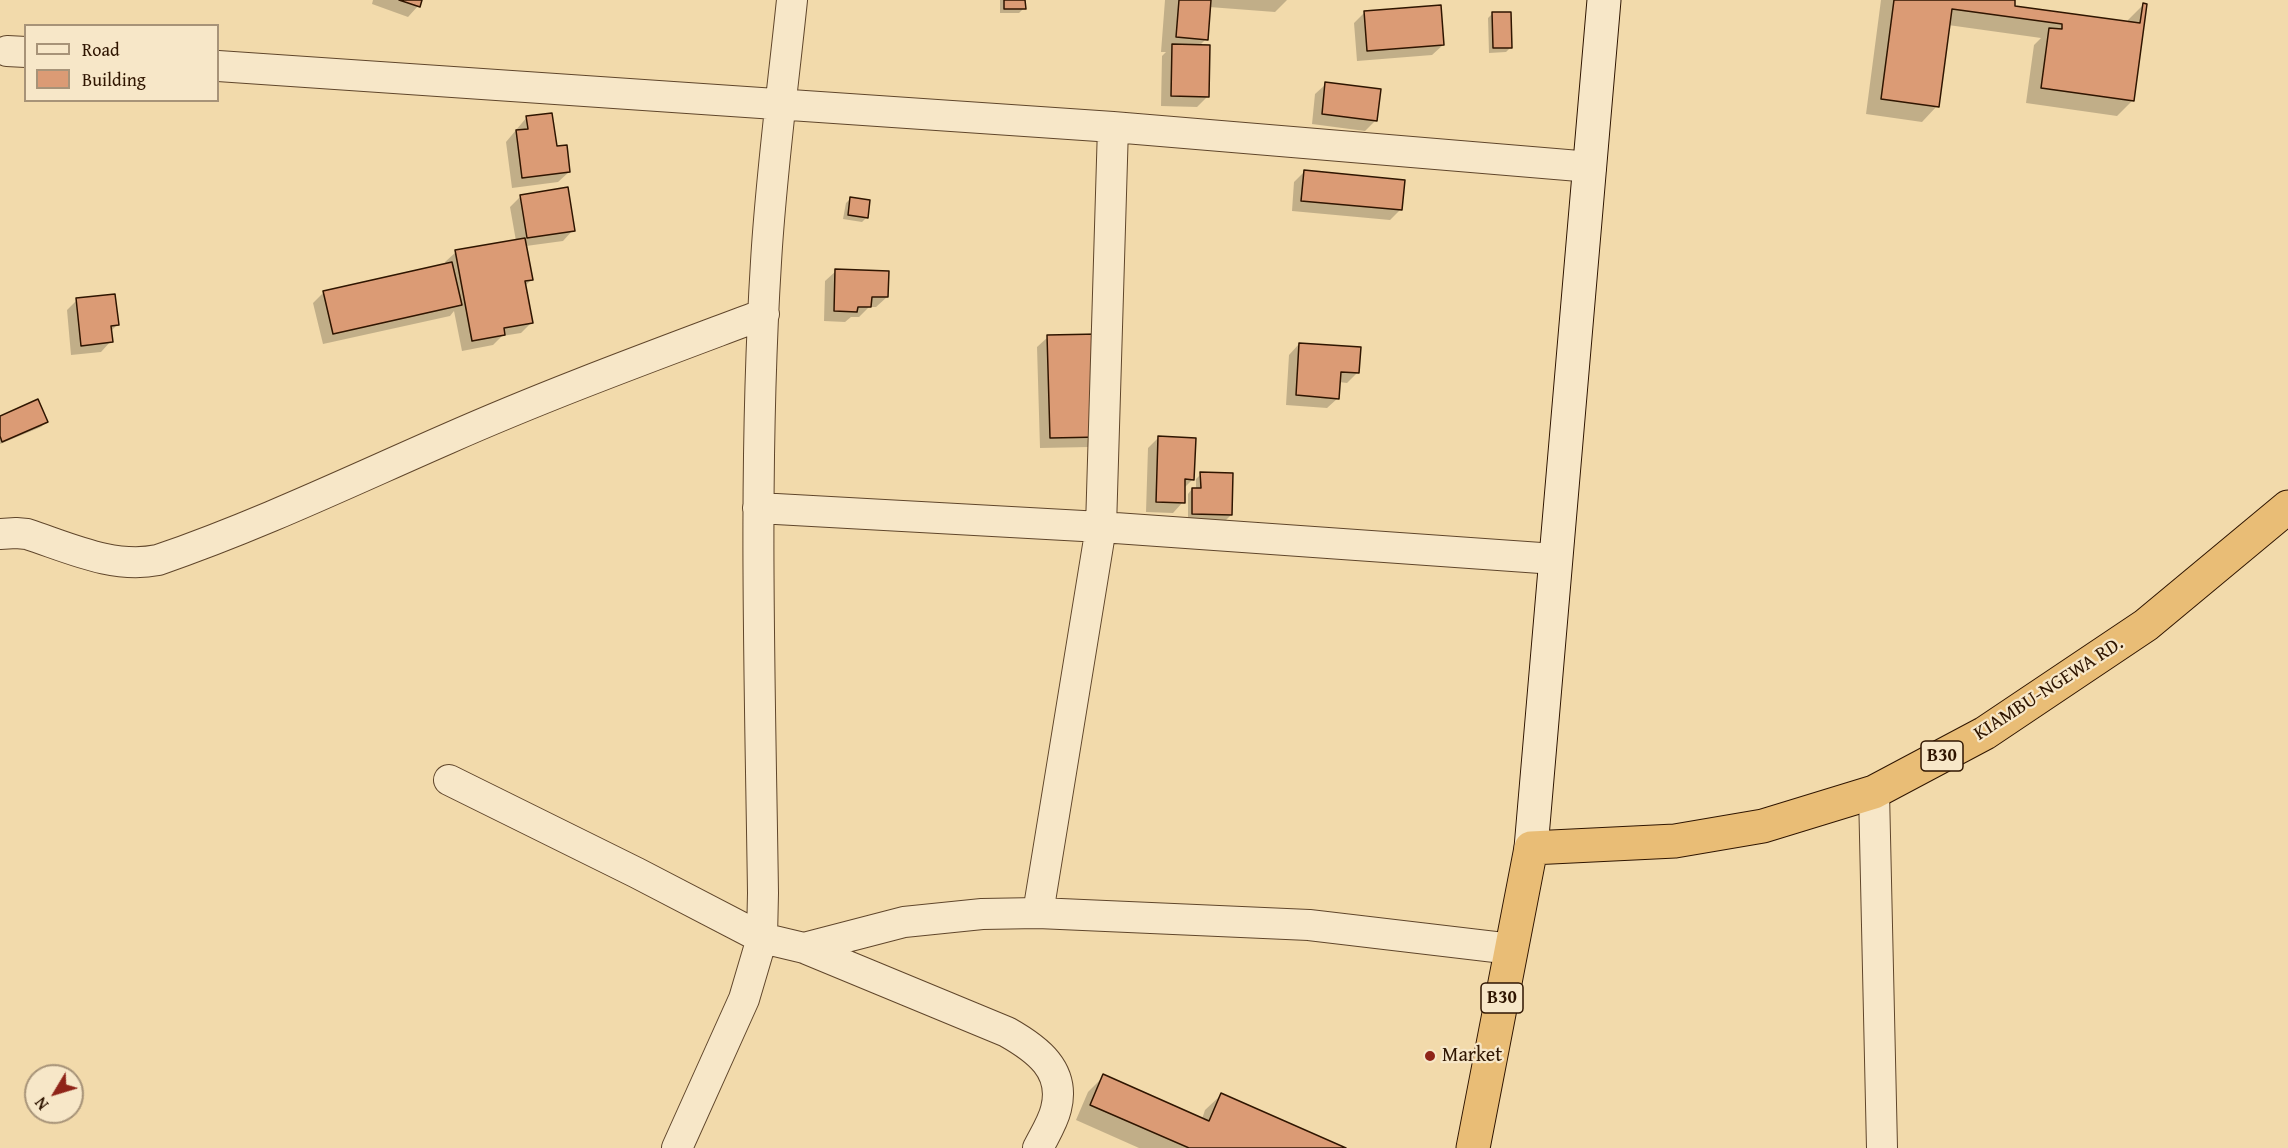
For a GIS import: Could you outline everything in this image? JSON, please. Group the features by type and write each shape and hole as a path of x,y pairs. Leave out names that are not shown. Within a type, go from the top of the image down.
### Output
{"highway":[{"name":"KIAMBU-NGEWA RD.","path":"1531,848 1675,841 1763,826 1874,792 1985,733 2146,625 2288,507"},
{"name":"B30","path":"1473,1148 1531,848"}],"main road":[{"path":"1531,848 1604,0"}],"street":[{"path":"677,1148 744,999 762,939 758,508 764,314 766,261 792,0"},
{"path":"219,66 1113,127 1591,167"},
{"path":"1038,913 1101,526 1113,127"},
{"path":"0,534 16,532 27,534 118,562 139,564 158,560 291,510 449,438 606,373 764,314"},
{"path":"758,508 1101,526 1556,559"},
{"path":"449,780 762,939 804,948 998,1028 1032,1046 1055,1076 1058,1094 1056,1110 1038,1148"},
{"path":"1874,792 1882,1148"},
{"path":"804,948 904,922 982,914 1038,913 1309,925 1512,949"}],"building":[{"path":"399,0 422,0 420,7"},
{"path":"1004,0 1025,0 1026,9 1004,9"},
{"path":"1179,0 1211,0 1208,40 1176,37"},
{"path":"1894,0 2015,0 2015,6 2140,23 2143,3 2147,4 2134,101 2041,88 2049,28 2062,29 2062,24 1952,9 1939,107 1881,99"},
{"path":"1441,5 1444,45 1367,51 1364,11"},
{"path":"1492,12 1511,12 1512,48 1493,48"},
{"path":"1172,44 1210,45 1209,97 1171,96"},
{"path":"1325,82 1381,89 1377,121 1322,114"},
{"path":"552,113 557,146 567,145 570,172 522,178 516,130 528,129 526,116"},
{"path":"1304,170 1405,180 1402,210 1301,201"},
{"path":"568,187 575,231 527,238 520,195"},
{"path":"850,197 870,200 868,218 848,215"},
{"path":"525,238 533,280 525,281 533,323 504,328 505,335 472,341 455,250"},
{"path":"452,262 462,305 333,334 323,291"},
{"path":"835,269 889,271 888,297 872,297 871,307 858,307 857,312 834,311"},
{"path":"115,294 119,325 111,326 113,342 81,346 76,298"},
{"path":"1099,334 1101,437 1050,438 1047,335"},
{"path":"1299,343 1361,347 1359,373 1341,372 1339,399 1296,395"},
{"path":"38,399 48,422 2,442 0,416"},
{"path":"1158,436 1196,438 1194,480 1185,479 1185,503 1156,502"},
{"path":"1200,472 1233,473 1232,515 1192,514 1192,488 1201,488"},
{"path":"1103,1074 1209,1121 1221,1093 1346,1148 1189,1148 1090,1105"}],"place":[{"name":"Market","path":"1430,1056"}]}
